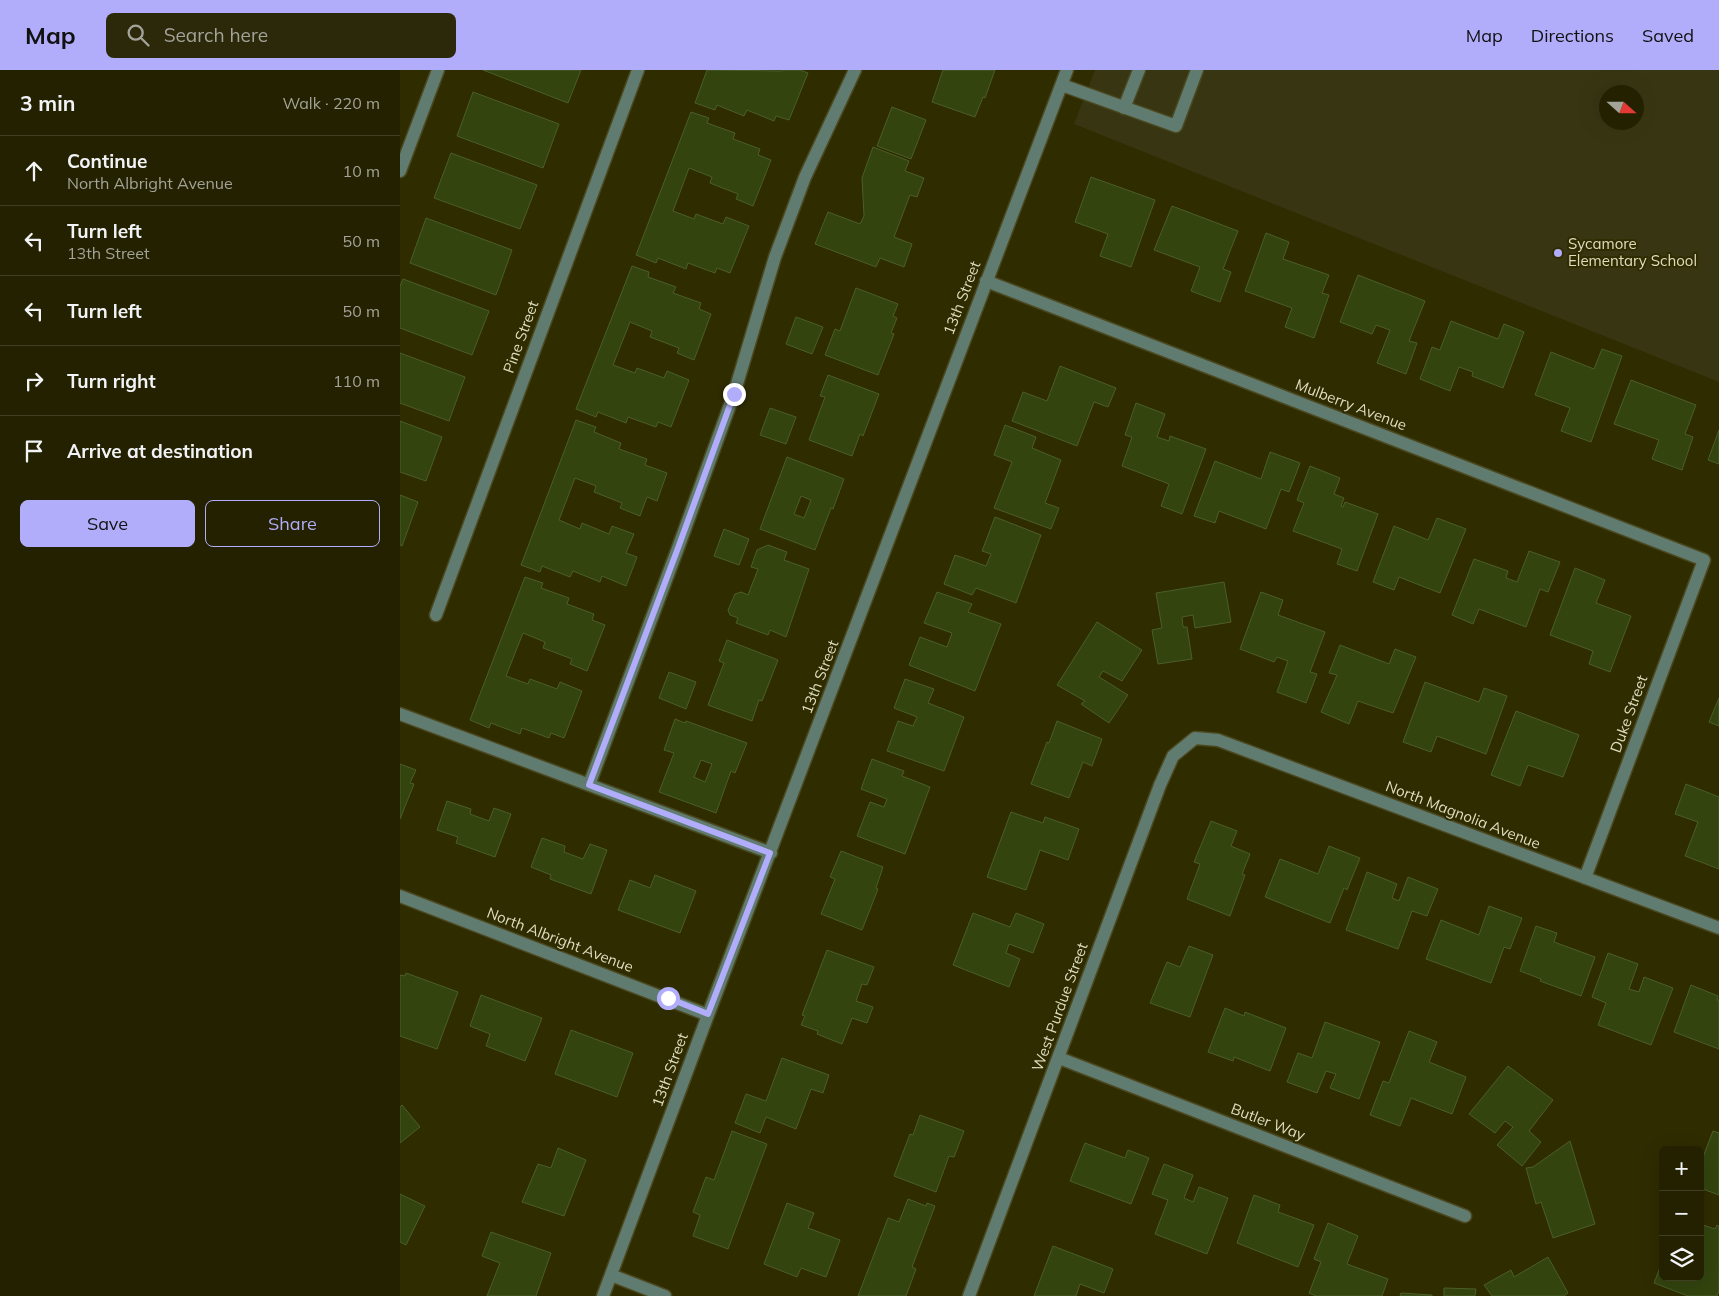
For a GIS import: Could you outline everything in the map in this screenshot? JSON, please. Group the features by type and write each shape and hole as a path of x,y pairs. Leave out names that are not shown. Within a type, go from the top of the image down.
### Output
{"street":[{"path":"400,171 438,70"},
{"name":"Pine Street","path":"436,615 638,70"},
{"path":"589,785 734,394 775,257 805,178 855,70"},
{"name":"13th Street","path":"603,1296 708,1014 1067,70"},
{"path":"1124,108 1138,70"},
{"path":"1062,85 1176,126 1197,70"},
{"name":"Mulberry Avenue","path":"986,281 1704,560"},
{"name":"Duke Street","path":"1585,878 1704,560"},
{"path":"400,714 770,853"},
{"name":"North Magnolia Avenue","path":"1195,738 1218,740 1719,928"},
{"name":"West Purdue Street","path":"969,1296 1160,785 1172,756 1195,738"},
{"name":"North Albright Avenue","path":"400,896 708,1014"},
{"name":"Butler Way","path":"1059,1058 1466,1216"},
{"path":"611,1275 665,1296"}],"shaded area":[{"name":"Sycamore Elementary School","path":"1095,70 1719,70 1719,382 1074,124"}],"building":[{"path":"483,70 581,70 568,103"},
{"path":"707,70 800,70 808,73 789,120 776,116 774,121 747,110 744,116 717,105 715,110 695,103"},
{"path":"943,70 995,70 985,98 983,97 975,117 932,102"},
{"path":"473,92 559,124 543,168 457,136"},
{"path":"892,107 926,120 911,159 877,146"},
{"path":"691,112 709,118 707,123 735,133 733,139 760,149 758,155 771,160 753,206 736,199 738,194 710,183 712,177 689,168 673,211 694,219 696,214 723,224 726,217 749,226 730,273 717,268 715,273 688,263 686,269 658,258 656,263 636,255"},
{"path":"873,147 909,161 905,171 924,178 917,197 910,195 894,237 912,244 904,267 880,258 876,267 815,244 828,212 860,224 864,216 862,178"},
{"path":"451,153 537,185 520,229 434,198"},
{"path":"1091,177 1155,200 1131,267 1100,256 1108,234 1075,222"},
{"path":"1172,206 1238,231 1223,269 1231,272 1220,302 1191,291 1200,267 1154,250"},
{"path":"426,218 512,250 496,295 410,263"},
{"path":"1266,233 1289,242 1283,259 1329,275 1322,293 1329,295 1314,338 1285,327 1292,308 1245,291"},
{"path":"632,266 649,272 648,277 676,287 673,293 701,303 699,309 711,314 694,360 677,353 679,348 650,337 652,331 630,322 613,365 635,373 637,368 664,378 667,371 689,380 671,427 658,422 656,427 628,417 626,423 598,412 596,417 576,409"},
{"path":"1358,275 1425,301 1409,341 1417,343 1406,374 1377,363 1390,330 1376,325 1372,334 1340,322"},
{"path":"403,279 489,311 472,355 400,328 400,286"},
{"path":"856,288 898,304 893,316 897,318 891,333 894,334 878,375 825,355 835,329 840,331"},
{"path":"796,317 823,327 812,354 786,344"},
{"path":"1451,321 1498,339 1504,324 1524,332 1503,388 1472,376 1473,372 1459,367 1450,391 1420,379 1432,347 1440,350"},
{"path":"1602,349 1622,356 1591,442 1561,431 1570,408 1535,395 1551,352 1594,369"},
{"path":"400,353 465,377 449,421 400,403"},
{"path":"1060,366 1116,388 1108,407 1094,402 1077,446 1012,421 1023,392 1047,401"},
{"path":"828,375 879,394 863,436 860,434 852,456 809,440 825,397 820,396"},
{"path":"1631,380 1696,405 1685,434 1693,437 1682,470 1652,459 1659,440 1614,424"},
{"path":"1136,403 1165,414 1157,437 1169,441 1170,436 1206,449 1182,514 1161,506 1169,484 1122,466 1132,437 1125,435"},
{"path":"770,408 796,417 786,444 760,435"},
{"path":"576,420 596,427 594,432 621,443 619,449 647,459 645,465 667,473 657,501 647,497 640,516 620,508 622,503 594,492 596,486 575,478 559,520 580,529 582,523 609,534 612,526 634,534 626,553 637,557 626,586 602,576 600,582 573,571 570,577 542,566 540,572 521,565"},
{"path":"400,421 442,437 426,481 400,472"},
{"path":"1005,425 1036,437 1032,448 1061,460 1045,503 1059,508 1051,529 994,508 1012,462 994,455"},
{"path":"1719,430 1719,464 1708,460"},
{"path":"1270,452 1300,463 1289,492 1281,489 1266,529 1219,511 1215,523 1194,516 1215,461 1261,479"},
{"path":"787,457 844,479 815,550 760,529","holes":["801,496 811,500 804,518 794,514"]},
{"path":"1310,466 1340,478 1334,494 1344,498 1341,506 1343,507 1345,502 1378,514 1357,571 1337,564 1342,549 1293,531 1304,503 1297,500"},
{"path":"400,495 418,502 402,546 400,545"},
{"path":"995,517 1041,535 1016,603 976,588 972,595 944,584 955,555 986,566 991,554 982,551"},
{"path":"1437,518 1466,529 1440,593 1399,577 1394,590 1373,582 1394,526 1428,540"},
{"path":"724,529 749,539 739,565 714,556"},
{"path":"768,545 787,552 784,560 809,569 786,637 770,630 768,635 736,623 738,618 730,615 728,610 735,594 741,592 748,595 758,569 751,567 757,550"},
{"path":"1529,551 1560,562 1548,592 1540,589 1526,627 1479,609 1473,624 1452,615 1474,559 1508,571 1506,578 1517,582"},
{"path":"1575,568 1605,580 1596,603 1631,616 1610,672 1589,664 1593,651 1550,635"},
{"path":"525,577 543,583 541,588 569,598 567,604 594,614 592,620 605,625 587,671 570,664 572,659 543,648 545,642 523,633 506,676 528,684 530,679 557,689 560,682 582,691 564,738 551,733 549,738 522,728 520,734 491,723 489,728 470,720"},
{"path":"1224,582 1231,622 1195,628 1193,615 1182,617 1183,627 1187,627 1192,659 1158,664 1152,630 1162,628 1156,593"},
{"path":"937,592 972,604 968,612 1001,624 975,691 909,665 920,637 947,647 952,633 924,623"},
{"path":"1261,592 1283,600 1278,615 1325,632 1310,672 1317,674 1306,703 1277,692 1288,661 1277,657 1274,662 1240,649"},
{"path":"1097,622 1142,650 1122,681 1103,671 1099,677 1128,695 1109,723 1081,704 1085,701 1057,685"},
{"path":"727,640 778,660 762,701 759,700 752,721 708,705 724,663 719,661"},
{"path":"1340,645 1389,664 1395,649 1416,657 1393,713 1358,701 1349,724 1321,712 1337,675 1329,673"},
{"path":"669,672 696,682 686,709 659,698"},
{"path":"905,679 934,689 928,703 964,717 944,771 887,751 898,721 913,726 917,717 894,708"},
{"path":"1425,682 1479,702 1484,688 1507,696 1486,754 1437,736 1431,752 1403,742"},
{"path":"1719,698 1719,726 1709,722"},
{"path":"1516,711 1579,735 1563,777 1528,765 1520,786 1491,775"},
{"path":"675,719 685,723 686,721 747,743 735,773 731,771 716,813 659,792 674,753 664,750","holes":["701,760 712,764 705,782 694,777"]},
{"path":"1057,721 1102,739 1092,766 1083,762 1069,798 1031,784"},
{"path":"872,759 904,771 902,776 930,787 905,854 857,836 870,802 884,807 887,799 861,789"},
{"path":"400,764 416,770 410,783 414,784 400,819"},
{"path":"1686,784 1719,797 1719,869 1685,856 1698,822 1675,814"},
{"path":"447,801 471,809 470,814 489,821 494,808 511,814 495,857 456,843 458,837 437,830"},
{"path":"1011,812 1043,823 1045,817 1079,829 1068,860 1040,850 1026,890 987,877"},
{"path":"1211,821 1237,831 1231,846 1250,854 1242,874 1245,875 1230,916 1187,899 1200,864 1194,862"},
{"path":"542,838 565,846 564,852 583,859 590,844 607,850 591,894 550,879 551,875 531,867"},
{"path":"1329,846 1360,858 1347,890 1344,888 1330,923 1265,897 1280,859 1318,874"},
{"path":"841,851 883,867 876,888 878,889 862,930 821,914 835,879 830,877"},
{"path":"1367,872 1397,884 1392,898 1399,901 1408,877 1438,889 1427,916 1412,911 1398,949 1346,930"},
{"path":"655,875 696,891 680,933 618,910 630,880 650,888"},
{"path":"1489,906 1522,918 1510,949 1504,947 1491,983 1426,959 1441,920 1479,935"},
{"path":"973,913 1010,927 1016,913 1044,924 1033,953 1009,944 1006,953 1020,959 1009,987 953,965"},
{"path":"1536,926 1557,933 1554,942 1595,957 1581,996 1540,981 1541,979 1520,971"},
{"path":"1189,946 1213,955 1190,1017 1150,1003 1167,962 1180,967"},
{"path":"827,950 874,967 867,985 862,984 856,1001 873,1007 867,1023 852,1018 842,1044 817,1034 818,1031 801,1025 805,1016 802,1015"},
{"path":"1608,953 1638,964 1629,989 1639,992 1644,977 1673,988 1651,1045 1598,1025 1606,1003 1592,997"},
{"path":"406,973 458,992 437,1049 400,1036 400,975 405,976"},
{"path":"1691,985 1718,996 1719,1049 1674,1032"},
{"path":"481,995 542,1018 525,1061 486,1046 490,1034 470,1026"},
{"path":"1225,1008 1244,1016 1245,1012 1286,1028 1270,1071 1234,1057 1233,1061 1208,1052"},
{"path":"1325,1022 1380,1042 1359,1099 1330,1088 1336,1074 1326,1071 1317,1093 1287,1082 1298,1053 1312,1058"},
{"path":"571,1030 633,1053 617,1097 555,1074"},
{"path":"1409,1031 1437,1042 1429,1062 1466,1077 1452,1114 1411,1098 1400,1126 1370,1115 1383,1081 1389,1083"},
{"path":"782,1058 829,1075 823,1093 811,1089 796,1129 766,1117 760,1133 735,1123 746,1094 766,1101"},
{"path":"1508,1066 1553,1100 1529,1131 1541,1142 1522,1166 1497,1145 1513,1127 1505,1121 1495,1133 1469,1114"},
{"path":"402,1105 420,1127 400,1143 400,1107"},
{"path":"920,1115 964,1131 954,1157 949,1156 936,1192 894,1176 910,1134 913,1135"},
{"path":"732,1131 767,1144 728,1249 693,1236 700,1215 693,1212 706,1177 714,1180"},
{"path":"1713,1131 1719,1133 1719,1195 1704,1189 1704,1155"},
{"path":"1570,1141 1595,1224 1553,1238 1541,1202 1536,1204 1526,1168 1533,1167"},
{"path":"1085,1143 1125,1158 1128,1150 1149,1158 1131,1204 1070,1181"},
{"path":"558,1148 586,1160 564,1216 522,1202 538,1164 551,1168"},
{"path":"1164,1164 1193,1175 1184,1198 1193,1202 1199,1187 1228,1198 1207,1254 1155,1234 1168,1200 1152,1194"},
{"path":"400,1194 425,1206 406,1245 400,1242"},
{"path":"1254,1195 1280,1205 1278,1212 1314,1225 1298,1267 1237,1243"},
{"path":"908,1199 926,1206 927,1203 935,1206 912,1267 916,1269 906,1296 858,1296 888,1218 899,1222"},
{"path":"787,1203 814,1213 808,1228 840,1240 826,1277 801,1268 797,1277 764,1264"},
{"path":"1328,1223 1358,1236 1347,1264 1388,1279 1382,1296 1316,1296 1309,1293 1321,1262 1314,1259"},
{"path":"1704,1225 1715,1229 1717,1225 1719,1226 1719,1291 1717,1296 1688,1296 1654,1283 1659,1270 1659,1281 1704,1281"},
{"path":"491,1232 551,1253 536,1296 487,1296 500,1263 482,1256"},
{"path":"1053,1246 1113,1269 1104,1293 1080,1284 1076,1296 1034,1296"},
{"path":"1548,1257 1568,1293 1564,1296 1492,1296 1484,1285 1511,1270 1514,1277"},
{"path":"1444,1288 1476,1289 1475,1296 1444,1296"},
{"path":"1401,1293 1432,1295 1432,1296 1400,1296"}],"place":[{"name":"Sycamore Elementary School","path":"1558,253"}],"route":[{"path":"668,998 708,1014 770,853 589,785 734,394"}]}
